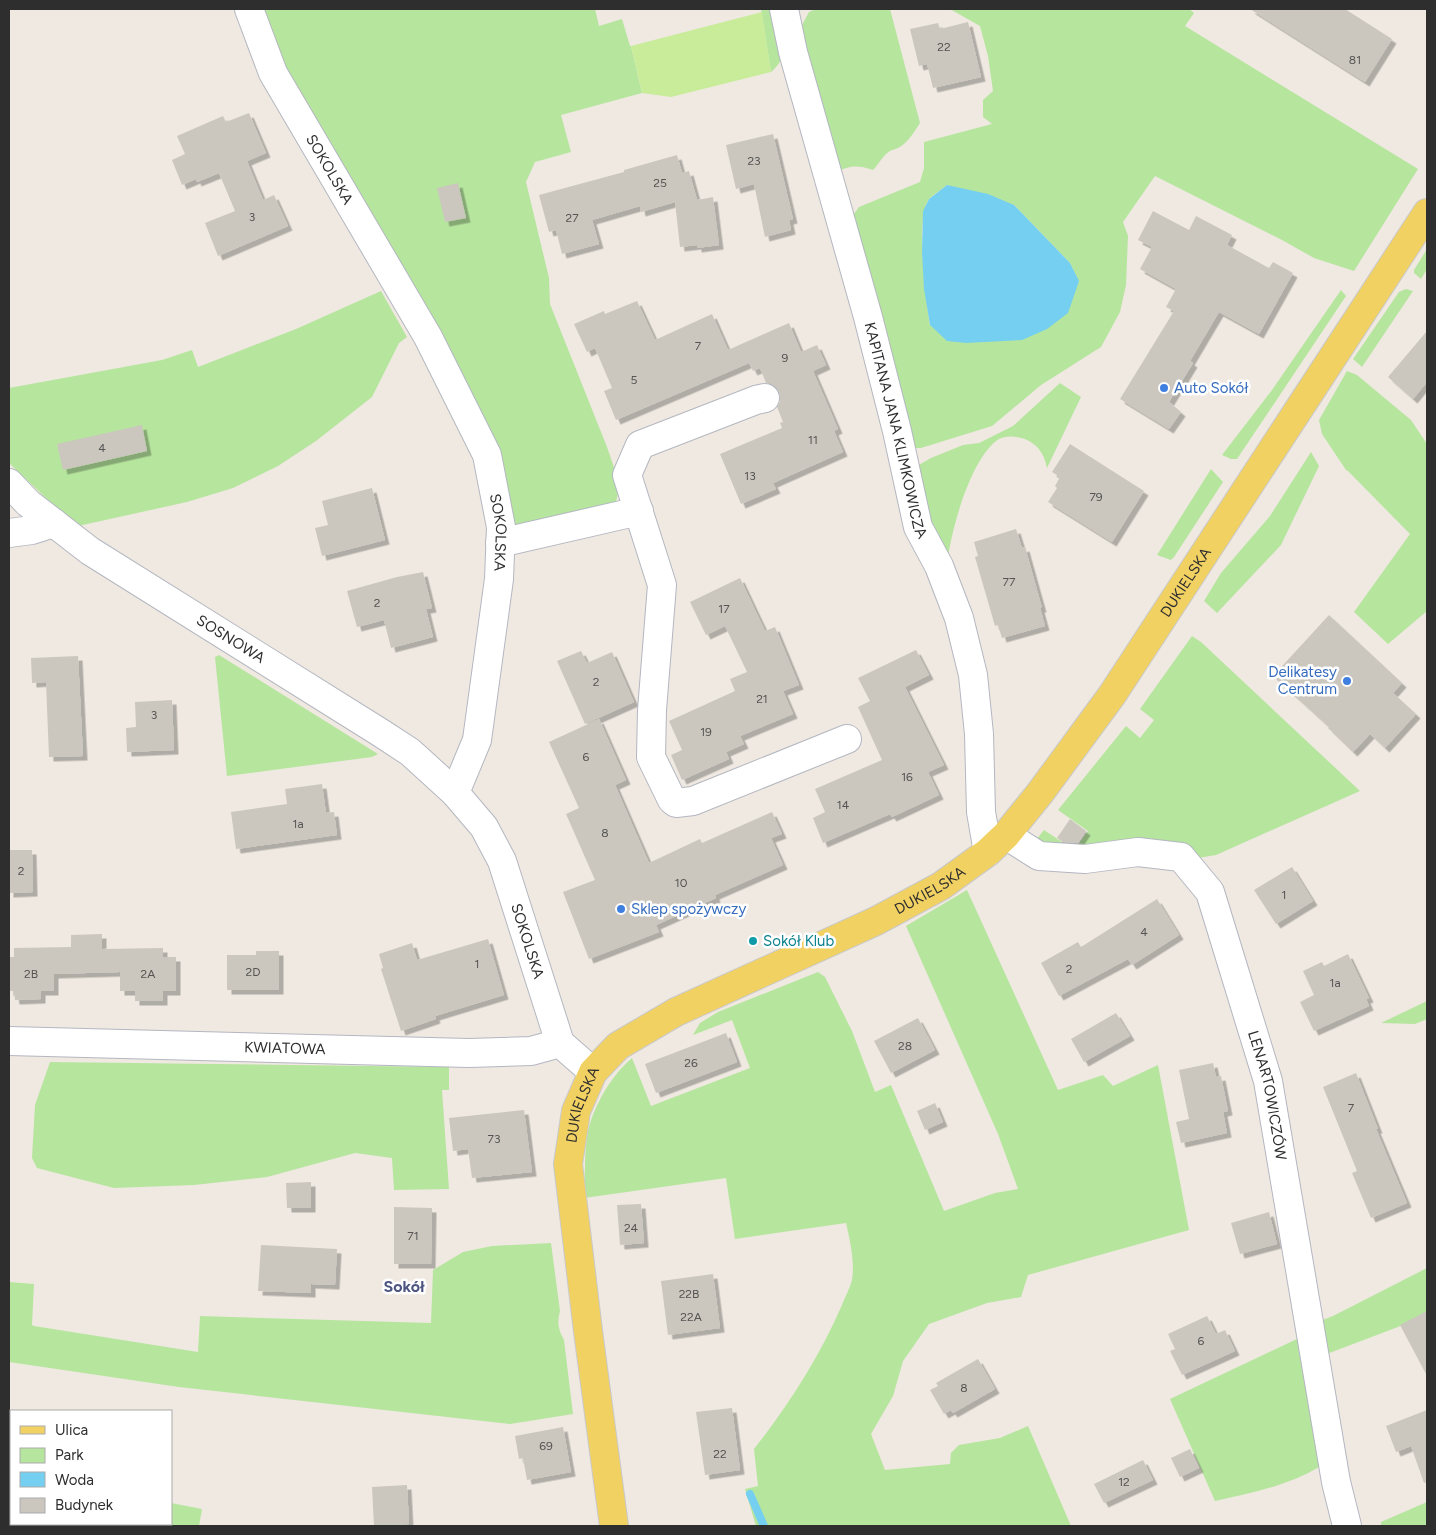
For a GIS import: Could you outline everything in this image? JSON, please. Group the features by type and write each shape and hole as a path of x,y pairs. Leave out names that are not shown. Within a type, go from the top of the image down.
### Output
{"main road":[{"name":"DUKIELSKA","path":"614,1526 568,1164 576,1111 593,1072 618,1046 676,1012 876,921 941,886 997,844 1040,793 1112,695 1427,213"}],"street":[{"name":"SOKOLSKA","path":"249,9 273,73 428,337 487,455 501,527 499,580 477,740 455,793 484,827 501,858 560,1043"},
{"name":"KAPITANA JANA KLIMKOWICZA","path":"784,9 793,52 868,317 897,431 918,527 938,566 956,610 973,675 979,734 981,812 997,844"},
{"path":"764,398 640,445 627,475 662,585 652,710 651,757 672,800 676,803 693,801 847,739"},
{"name":"SOSNOWA","path":"9,483 28,503 90,552 403,748 455,793"},
{"path":"500,543 639,511"},
{"path":"9,533 32,530 54,523"},
{"name":"LENARTOWICZÓW","path":"997,844 1039,856 1085,859 1138,852 1181,857 1210,892 1268,1081 1336,1482 1347,1526"},
{"name":"KWIATOWA","path":"9,1041 468,1053 531,1051 560,1043"},
{"path":"560,1043 593,1072"}],"green space":[{"path":"254,9 595,9 599,26 622,19 631,46 642,93 561,115 571,152 535,162 526,182 549,278 550,304 607,447 620,485 615,506 608,513 509,526 506,475 480,410 428,315 276,61"},
{"path":"761,9 778,9 784,34 785,42 782,58 771,72"},
{"path":"816,9 890,9 920,123 905,143 883,157 873,170 853,167 833,173 801,41 802,25 809,12"},
{"path":"950,9 1189,9 1194,13 1185,26 1418,169 1354,271 1314,258 1155,176 1123,222 1128,236 1126,285 1120,312 1101,347 1041,385 992,426 921,448 912,448 850,219 859,207 920,182 924,168 924,142 992,124 983,117 983,100 993,91 988,56 980,26","holes":["947,185 1014,205 1070,263 1079,282 930,325 924,280 922,241 925,209 929,199"]},
{"path":"762,12 771,72 671,97 642,93 631,46"},
{"path":"1427,249 1427,269 1421,279 1414,273 1414,270"},
{"path":"1406,289 1413,291 1362,367 1353,359 1399,292"},
{"path":"1341,290 1346,296 1237,459 1231,459 1222,455 1272,390"},
{"path":"381,291 407,337 399,343 372,397 316,441 278,466 233,488 187,502 78,526 9,463 9,388 162,360 192,350 198,367 296,329"},
{"path":"1347,371 1357,375 1411,420 1427,444 1427,611 1388,644 1354,612 1410,534 1346,470 1322,434 1319,420"},
{"path":"1060,383 1081,397 1047,468 1040,450 1030,441 1010,437 996,441 986,451 963,498 957,516 947,564 910,470 931,458 963,445 979,443 1013,426"},
{"path":"1311,452 1319,466 1281,545 1217,613 1204,601 1221,573 1270,516"},
{"path":"1211,469 1223,482 1174,557 1171,560 1157,555"},
{"path":"1192,636 1201,642 1360,791 1216,855 1198,858 1137,849 1081,855 1041,853 1032,845 1044,830 1074,850 1088,831 1058,810 1126,726 1140,738 1154,720 1140,709"},
{"path":"219,655 378,754 372,757 227,776 215,657"},
{"path":"967,890 1058,1090 1103,1075 1113,1086 1158,1065 1189,1230 1028,1275 1021,1297 987,1303 929,1324 903,1361 893,1396 871,1434 885,1470 950,1464 951,1453 959,1445 1000,1438 1028,1426 1071,1526 756,1526 745,1489 758,1486 754,1449 779,1416 813,1362 849,1289 853,1266 846,1223 735,1239 726,1178 584,1198 586,1151 590,1123 597,1105 607,1088 625,1064 632,1058 651,1106 750,1068 732,1020 693,1035 700,1023 718,1012 818,972 825,977 852,1031 875,1092 891,1085 944,1211 995,1193 1018,1189 998,1134 906,926"},
{"path":"1427,1001 1427,1019 1415,1024 1381,1023"},
{"path":"50,1062 449,1067 449,1090 442,1090 449,1189 394,1190 392,1158 355,1153 267,1177 194,1185 114,1188 37,1168 32,1158 35,1105"},
{"path":"551,1243 560,1311 559,1326 564,1340 573,1414 510,1424 179,1387 9,1362 9,1282 34,1284 32,1325 34,1326 198,1352 200,1316 431,1323 433,1270 463,1252 492,1246"},
{"path":"1427,1268 1427,1316 1324,1355 1315,1323 1333,1316"},
{"path":"1301,1337 1321,1460 1319,1467 1282,1484 1215,1501 1170,1399"},
{"path":"1427,1502 1427,1526 1381,1526 1381,1522"},
{"path":"172,1503 202,1509 199,1526 19,1526 172,1525"}],"water":[{"path":"947,185 988,194 1014,205 1070,263 1079,281 1068,313 1047,329 1022,340 966,343 947,341 930,325 924,289 922,252 923,211 929,199"}],"building":[{"path":"1250,9 1345,9 1392,39 1365,82"},
{"path":"968,22 981,77 933,88 927,64 919,66 910,29 938,23 940,29"},
{"path":"249,113 266,153 247,161 263,200 274,195 288,226 218,256 205,223 235,211 219,173 197,182 196,179 182,185 172,160 185,154 177,136 223,116 226,122"},
{"path":"773,134 793,219 789,220 791,230 765,237 754,184 736,189 726,145"},
{"path":"677,155 682,173 689,171 697,200 713,197 719,245 697,248 697,245 680,247 675,202 641,212 640,206 592,220 599,244 562,254 556,230 549,232 539,195 624,172 624,170"},
{"path":"458,183 466,218 445,222 437,188"},
{"path":"1153,211 1189,230 1196,216 1232,235 1227,245 1269,268 1273,262 1293,273 1259,334 1219,312 1190,361 1193,363 1169,402 1181,412 1169,429 1120,399 1174,311 1166,307 1176,289 1140,269 1152,247 1138,240"},
{"path":"637,301 655,340 712,314 728,350 789,323 801,352 817,345 826,365 813,371 838,429 834,431 843,452 773,483 776,489 741,504 720,454 782,428 780,423 783,422 777,407 780,402 780,395 777,388 770,383 766,383 760,368 753,371 749,363 616,420 604,391 612,388 595,348 587,352 574,324 604,311 605,314"},
{"path":"1427,331 1427,382 1413,399 1388,377"},
{"path":"142,425 147,451 63,470 57,444"},
{"path":"1070,444 1144,491 1112,542 1048,502 1057,488 1055,486 1060,477 1052,472"},
{"path":"372,488 385,540 322,556 315,528 328,525 322,501"},
{"path":"1016,529 1022,548 1025,547 1042,608 1040,608 1045,626 1002,638 998,625 995,626 975,557 978,556 974,542"},
{"path":"423,572 432,608 426,609 433,637 391,648 384,620 357,627 347,591"},
{"path":"740,578 765,631 775,627 799,685 783,691 793,714 740,736 744,744 726,752 729,759 682,780 671,755 682,750 669,721 735,691 730,679 747,672 725,626 706,635 690,602"},
{"path":"1329,615 1402,683 1393,693 1416,714 1385,748 1370,734 1353,752 1329,727 1273,676"},
{"path":"916,650 929,675 905,687 944,765 928,772 939,795 892,817 890,814 823,843 813,818 825,812 815,789 882,760 858,707 870,701 858,678"},
{"path":"581,651 587,663 612,652 634,702 585,724 557,661"},
{"path":"78,656 83,756 49,757 46,682 32,683 31,658"},
{"path":"172,700 174,750 127,752 126,728 136,727 135,702"},
{"path":"599,719 626,780 615,785 649,863 700,839 702,843 772,812 782,834 771,838 783,865 715,895 716,898 656,925 659,932 589,959 563,892 595,880 566,814 579,808 549,742"},
{"path":"322,784 326,813 334,812 337,835 236,849 231,812 287,804 285,789"},
{"path":"1070,819 1086,831 1078,843 1063,842 1057,838"},
{"path":"9,850 32,850 33,892 9,893"},
{"path":"1292,867 1313,901 1276,924 1254,890"},
{"path":"1157,899 1179,935 1132,965 1128,959 1059,996 1041,963 1078,942 1081,947"},
{"path":"102,934 102,949 163,948 163,957 176,957 176,991 163,991 163,1001 135,1001 135,991 120,991 120,972 54,974 54,991 41,991 41,999 15,1000 14,991 9,991 9,957 14,957 14,948 71,947 71,935"},
{"path":"488,939 504,995 435,1016 436,1019 401,1031 381,969 383,968 379,954 412,943 417,960"},
{"path":"256,951 279,951 279,990 227,990 227,955 256,955"},
{"path":"1348,954 1369,998 1366,999 1369,1006 1314,1031 1300,1002 1314,995 1303,971 1322,962 1324,966"},
{"path":"1116,1013 1130,1036 1084,1062 1071,1039"},
{"path":"918,1018 935,1050 891,1073 874,1041"},
{"path":"726,1033 737,1062 656,1093 645,1064"},
{"path":"1213,1063 1216,1077 1221,1076 1228,1111 1223,1112 1227,1133 1181,1143 1176,1122 1189,1119 1179,1070"},
{"path":"1356,1073 1378,1129 1376,1129 1407,1203 1371,1218 1352,1173 1357,1171 1323,1087"},
{"path":"935,1103 943,1122 925,1130 917,1111"},
{"path":"524,1110 532,1172 472,1178 468,1149 453,1151 449,1118"},
{"path":"311,1182 311,1208 287,1208 286,1183"},
{"path":"641,1204 644,1243 620,1245 617,1205"},
{"path":"394,1207 432,1208 431,1264 394,1264"},
{"path":"1269,1212 1277,1244 1240,1254 1231,1223"},
{"path":"261,1245 337,1249 335,1285 311,1284 311,1293 258,1291"},
{"path":"713,1274 720,1328 668,1335 661,1281"},
{"path":"1427,1311 1427,1376 1400,1325"},
{"path":"1207,1316 1216,1334 1225,1330 1235,1351 1182,1375 1170,1351 1175,1349 1168,1334"},
{"path":"978,1359 995,1389 953,1413 951,1410 944,1414 930,1390 938,1386 936,1383"},
{"path":"732,1408 740,1470 705,1475 696,1412"},
{"path":"1427,1410 1427,1482 1424,1483 1411,1446 1396,1452 1386,1426"},
{"path":"563,1427 571,1472 527,1480 523,1458 519,1459 515,1436"},
{"path":"1190,1449 1199,1468 1180,1477 1171,1458"},
{"path":"1143,1460 1153,1480 1104,1503 1094,1484"},
{"path":"407,1485 409,1524 374,1526 372,1487"}],"waterway":[{"path":"750,1494 764,1526"}],"place":[{"name":"Auto Sokół","path":"1164,388"},
{"name":"Delikatesy Centrum","path":"1347,681"},
{"name":"Sklep spożywczy","path":"621,909"},
{"name":"Sokół Klub","path":"753,941"}],"district":[{"name":"Sokół","path":"404,1286"}]}
